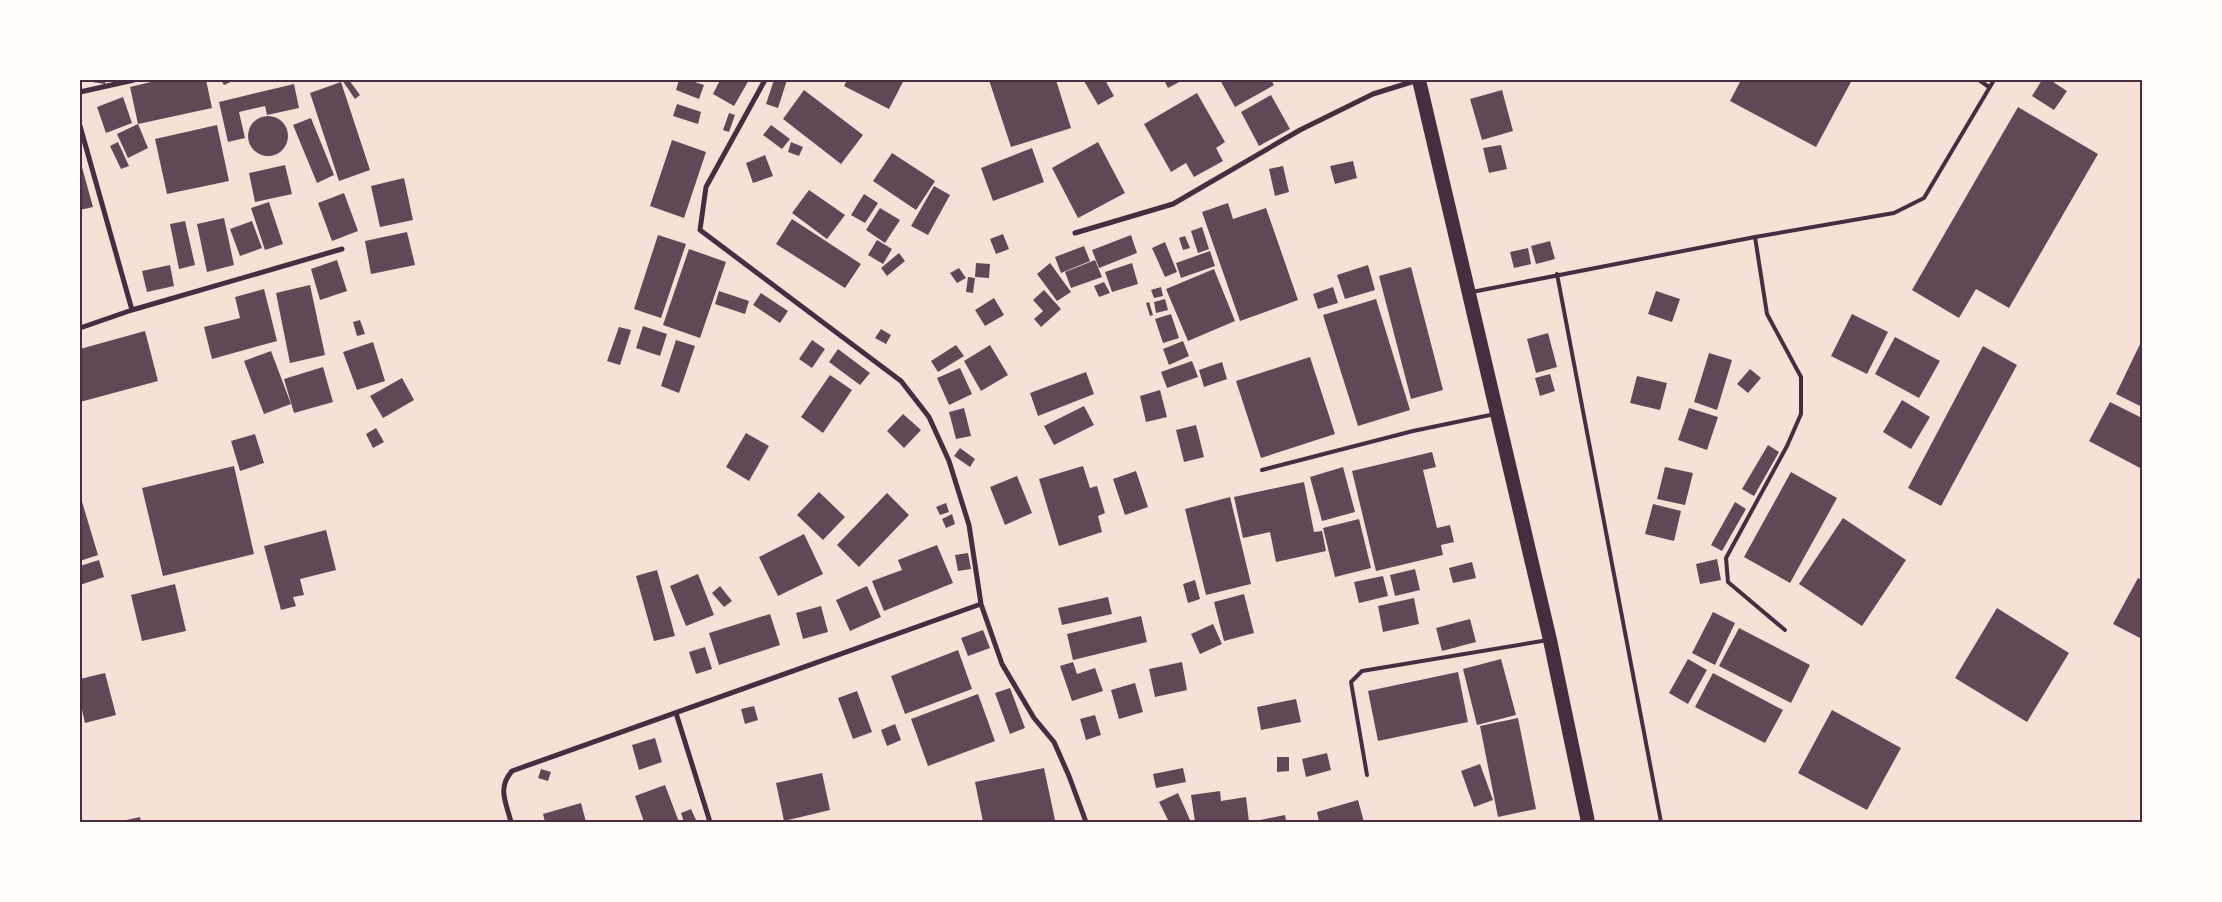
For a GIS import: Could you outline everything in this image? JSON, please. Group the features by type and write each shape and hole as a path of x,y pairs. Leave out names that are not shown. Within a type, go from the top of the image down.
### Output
{"highway":[{"path":"1418,80 1550,640 1588,822"}],"street":[{"path":"80,92 134,80"},
{"path":"765,80 706,187 700,230 901,381 929,417 949,461 968,526 981,604 1002,664 1034,718 1054,742 1070,776 1086,822"},
{"path":"1075,233 1173,204 1300,130 1373,94 1418,80"},
{"path":"80,126 132,310"},
{"path":"80,328 132,310 342,249"},
{"path":"511,822 503,793 504,780 512,771 981,604"},
{"path":"676,713 710,822"}],"lane":[{"path":"1979,80 1990,87"},
{"path":"1468,293 1755,236 1894,213 1924,198 1994,80"},
{"path":"1755,236 1767,314 1801,378 1801,414 1787,446 1726,558 1728,582 1785,630"},
{"path":"1557,274 1661,822"},
{"path":"1262,470 1413,431 1497,414"},
{"path":"1367,775 1351,682 1362,671 1550,640"}],"building":[{"path":"92,80 106,80 105,84 92,82"},
{"path":"159,80 206,80 212,108 138,124 130,87"},
{"path":"221,80 235,80 224,85"},
{"path":"342,80 349,80 360,95 355,99"},
{"path":"679,80 689,80 704,85 699,99 676,90"},
{"path":"720,80 749,80 734,106 713,94"},
{"path":"774,80 787,80 778,108 766,104"},
{"path":"847,80 904,80 889,109 844,86"},
{"path":"989,80 1056,80 1071,128 1011,147"},
{"path":"1105,80 1114,96 1098,105 1084,81"},
{"path":"1164,80 1183,80 1168,88"},
{"path":"1220,80 1271,80 1274,85 1235,107"},
{"path":"1741,80 1852,80 1816,147 1730,101"},
{"path":"2042,80 2050,80 2067,91 2054,110 2032,96"},
{"path":"341,82 370,170 339,181 310,93"},
{"path":"294,84 299,108 267,115 265,106 239,112 245,138 228,142 219,102"},
{"path":"804,90 863,135 841,164 783,119"},
{"path":"1502,90 1513,131 1482,140 1470,99"},
{"path":"1197,93 1225,142 1216,148 1223,161 1194,177 1186,163 1171,172 1144,124"},
{"path":"1271,95 1290,129 1259,146 1241,112"},
{"path":"123,97 132,123 106,133 97,107"},
{"path":"677,104 701,112 698,124 673,116"},
{"path":"2018,107 2098,154 2009,308 1976,289 1959,318 1912,290"},
{"path":"729,113 735,115 729,132 723,130"},
{"path":"264,116 272,116 279,119 285,125 288,136 285,147 279,153 272,156 264,156 257,153 251,147 248,140 248,132 251,125 257,119"},
{"path":"311,118 334,175 317,183 293,125"},
{"path":"138,124 148,148 128,158 117,134"},
{"path":"217,125 229,181 167,194 155,139"},
{"path":"771,125 790,139 782,149 763,135"},
{"path":"672,140 706,152 684,218 650,206"},
{"path":"118,142 129,166 121,169 110,146"},
{"path":"791,142 803,147 799,156 788,152"},
{"path":"1098,142 1125,193 1078,218 1052,168"},
{"path":"1501,145 1507,169 1489,173 1483,148"},
{"path":"1032,148 1044,182 993,201 981,168"},
{"path":"892,153 935,181 916,210 873,181"},
{"path":"765,155 773,176 753,183 746,163"},
{"path":"80,160 93,207 80,210"},
{"path":"1353,161 1357,178 1335,184 1330,166"},
{"path":"285,165 292,194 255,202 249,173"},
{"path":"1283,166 1289,192 1275,196 1269,169"},
{"path":"404,178 413,220 380,227 371,186"},
{"path":"934,186 950,195 928,235 911,226"},
{"path":"809,190 845,215 827,239 792,213"},
{"path":"344,193 358,231 332,241 318,203"},
{"path":"864,194 878,203 865,223 851,215"},
{"path":"269,202 283,244 265,250 251,208"},
{"path":"1228,203 1233,219 1266,208 1298,300 1240,321 1202,212"},
{"path":"880,208 900,220 885,243 866,230"},
{"path":"224,218 234,265 207,272 197,224"},
{"path":"792,219 861,264 845,288 776,244"},
{"path":"185,221 195,265 179,269 170,224"},
{"path":"252,221 262,248 240,256 230,229"},
{"path":"1202,227 1209,249 1198,253 1191,231"},
{"path":"407,232 415,265 371,274 365,241"},
{"path":"1003,234 1009,249 996,254 990,239"},
{"path":"658,235 686,244 661,318 634,309"},
{"path":"1131,235 1137,253 1099,268 1092,250"},
{"path":"1185,236 1190,248 1183,250 1179,238"},
{"path":"877,240 892,249 883,264 868,255"},
{"path":"1550,241 1555,259 1536,264 1531,246"},
{"path":"1165,242 1177,272 1165,277 1152,248"},
{"path":"1084,246 1090,261 1061,273 1055,257"},
{"path":"1528,248 1531,264 1514,268 1510,252"},
{"path":"689,249 726,262 700,338 663,325"},
{"path":"1210,251 1215,266 1181,278 1176,263"},
{"path":"899,253 905,261 887,276 881,268"},
{"path":"337,260 347,291 320,300 311,269"},
{"path":"1095,260 1102,277 1071,288 1065,272"},
{"path":"976,263 990,264 989,278 975,277"},
{"path":"1050,263 1071,292 1057,301 1037,274"},
{"path":"1132,263 1138,284 1112,292 1105,272"},
{"path":"170,265 174,286 147,292 142,271"},
{"path":"1368,265 1375,290 1345,299 1337,275"},
{"path":"1411,267 1443,390 1411,399 1379,276"},
{"path":"959,268 966,278 957,283 950,273"},
{"path":"1214,269 1235,321 1188,341 1166,289"},
{"path":"968,277 975,278 973,293 966,292"},
{"path":"1104,282 1110,293 1099,297 1094,286"},
{"path":"310,285 325,355 290,363 276,293"},
{"path":"1161,287 1163,296 1154,298 1151,290"},
{"path":"1333,287 1338,303 1318,309 1313,294"},
{"path":"264,289 277,341 212,359 204,327 240,318 235,297"},
{"path":"1044,290 1061,309 1041,327 1034,319 1043,311 1033,300"},
{"path":"719,291 749,301 745,314 715,304"},
{"path":"1656,291 1680,299 1672,322 1648,314"},
{"path":"761,293 788,311 780,323 753,305"},
{"path":"994,298 1004,315 985,326 975,310"},
{"path":"1165,299 1168,310 1156,313 1154,302"},
{"path":"1376,299 1410,410 1358,426 1323,315"},
{"path":"1149,302 1153,315 1150,316 1146,303"},
{"path":"1171,314 1179,338 1163,343 1155,319"},
{"path":"1852,314 1888,332 1867,374 1831,356"},
{"path":"360,320 365,334 357,336 353,322"},
{"path":"643,326 667,334 660,356 636,348"},
{"path":"619,327 631,330 620,365 607,361"},
{"path":"881,329 891,335 886,344 875,338"},
{"path":"145,331 158,381 80,402 80,349"},
{"path":"1548,333 1557,367 1536,373 1527,339"},
{"path":"1895,337 1940,361 1919,398 1875,374"},
{"path":"676,340 695,346 679,393 661,386"},
{"path":"812,340 825,349 812,368 799,359"},
{"path":"2142,340 2142,407 2116,394"},
{"path":"1183,341 1189,356 1169,365 1163,349"},
{"path":"373,342 385,381 357,390 343,352"},
{"path":"956,345 964,356 938,372 931,361"},
{"path":"990,345 1008,375 981,391 964,361"},
{"path":"1983,346 2017,365 1941,506 1908,488"},
{"path":"838,349 870,373 860,385 829,362"},
{"path":"271,351 291,404 264,414 244,361"},
{"path":"1709,353 1732,360 1717,410 1694,402"},
{"path":"1310,357 1335,434 1261,458 1236,381"},
{"path":"1192,361 1198,377 1167,388 1161,372"},
{"path":"1222,362 1227,379 1204,387 1199,370"},
{"path":"323,367 333,402 294,413 284,379"},
{"path":"960,368 972,394 949,405 937,378"},
{"path":"1750,369 1761,378 1748,393 1737,384"},
{"path":"1086,372 1094,394 1038,416 1030,393"},
{"path":"1550,374 1555,391 1540,396 1535,378"},
{"path":"830,375 852,390 823,433 801,417"},
{"path":"1637,376 1667,383 1660,410 1630,403"},
{"path":"402,378 414,400 383,418 370,396"},
{"path":"1160,390 1167,417 1146,422 1140,396"},
{"path":"1902,400 1930,417 1911,449 1883,432"},
{"path":"2110,402 2142,418 2142,469 2089,441"},
{"path":"1084,406 1094,425 1054,445 1044,426"},
{"path":"964,408 971,436 956,439 949,412"},
{"path":"1689,408 1718,417 1707,450 1678,440"},
{"path":"903,414 921,430 904,448 887,431"},
{"path":"1196,425 1204,457 1184,462 1176,430"},
{"path":"376,428 384,442 373,448 366,434"},
{"path":"746,433 769,446 749,481 726,467"},
{"path":"255,434 264,463 240,471 231,441"},
{"path":"1768,445 1779,452 1754,496 1742,489"},
{"path":"960,448 975,459 970,467 954,456"},
{"path":"1432,452 1436,467 1423,470 1437,528 1450,525 1454,542 1441,545 1443,555 1376,571 1352,471"},
{"path":"234,466 254,554 163,576 142,488"},
{"path":"1083,466 1090,488 1097,486 1105,513 1098,516 1102,532 1059,546 1039,479"},
{"path":"1343,467 1355,512 1322,521 1310,477"},
{"path":"1665,467 1693,473 1685,505 1657,499"},
{"path":"1136,471 1148,507 1125,515 1113,479"},
{"path":"1791,472 1837,498 1790,583 1744,557"},
{"path":"1017,476 1032,513 1005,525 990,487"},
{"path":"1304,482 1314,532 1322,531 1326,551 1276,562 1270,532 1243,538 1234,497"},
{"path":"819,492 845,517 823,540 797,515"},
{"path":"887,493 909,515 859,567 837,545"},
{"path":"80,495 98,555 80,561"},
{"path":"1230,497 1251,584 1206,595 1185,509"},
{"path":"1735,502 1746,509 1722,551 1711,545"},
{"path":"946,503 949,512 940,515 936,507"},
{"path":"1653,504 1681,511 1674,541 1645,534"},
{"path":"952,514 955,524 946,528 942,519"},
{"path":"1843,518 1906,560 1862,626 1799,584"},
{"path":"1359,519 1371,568 1335,577 1323,528"},
{"path":"326,530 336,570 300,579 304,595 293,597 296,606 281,610 264,546"},
{"path":"804,534 823,574 778,596 759,557"},
{"path":"937,545 953,583 884,611 872,581 902,570 898,560"},
{"path":"968,553 971,569 958,571 955,555"},
{"path":"1717,559 1721,580 1700,584 1696,564"},
{"path":"99,560 104,577 80,585 80,566"},
{"path":"1472,562 1476,578 1453,583 1449,568"},
{"path":"1415,569 1420,590 1395,596 1390,575"},
{"path":"657,570 675,636 654,641 636,576"},
{"path":"698,574 714,615 686,626 670,586"},
{"path":"1383,576 1388,596 1359,603 1354,582"},
{"path":"2138,578 2142,580 2142,639 2113,624"},
{"path":"1195,580 1200,599 1188,603 1183,584"},
{"path":"175,584 186,631 142,641 131,595"},
{"path":"720,586 732,601 724,607 712,593"},
{"path":"867,586 881,617 850,631 836,600"},
{"path":"1244,594 1254,633 1224,641 1214,602"},
{"path":"1108,597 1112,614 1062,625 1058,608"},
{"path":"1414,598 1419,624 1383,632 1378,606"},
{"path":"821,606 828,632 803,639 796,613"},
{"path":"1997,608 2069,653 2027,722 1955,678"},
{"path":"1713,612 1735,623 1715,665 1692,653"},
{"path":"770,614 780,645 719,665 709,633"},
{"path":"1141,616 1147,642 1073,660 1067,634"},
{"path":"1470,619 1476,642 1442,651 1436,628"},
{"path":"1213,624 1222,644 1200,654 1191,634"},
{"path":"1739,628 1810,665 1791,703 1719,666"},
{"path":"983,630 990,648 968,656 961,638"},
{"path":"705,647 712,669 696,674 689,652"},
{"path":"958,650 972,689 905,714 891,676"},
{"path":"1501,659 1516,715 1477,725 1463,669"},
{"path":"1688,659 1707,670 1688,704 1669,693"},
{"path":"1073,662 1077,674 1095,668 1103,691 1072,701 1060,666"},
{"path":"1182,662 1187,690 1155,697 1149,669"},
{"path":"1458,672 1468,722 1378,741 1368,691"},
{"path":"105,673 116,715 85,723 80,701 80,679"},
{"path":"1713,673 1783,710 1765,743 1695,707"},
{"path":"1135,683 1143,712 1119,719 1111,690"},
{"path":"1010,688 1025,728 1010,734 995,693"},
{"path":"857,691 872,732 853,739 838,698"},
{"path":"978,694 995,741 928,766 911,719"},
{"path":"1296,699 1301,722 1261,730 1257,707"},
{"path":"754,706 758,720 745,724 741,709"},
{"path":"1832,710 1901,748 1867,810 1798,773"},
{"path":"1095,715 1101,735 1086,740 1080,719"},
{"path":"1518,718 1536,809 1498,817 1480,726"},
{"path":"895,724 901,740 887,746 881,730"},
{"path":"655,738 662,762 639,770 632,745"},
{"path":"1327,753 1331,770 1306,777 1302,759"},
{"path":"1277,757 1289,757 1289,771 1277,772"},
{"path":"1480,764 1493,800 1474,807 1461,771"},
{"path":"1044,768 1055,820 983,822 975,782"},
{"path":"1183,768 1186,782 1156,788 1153,774"},
{"path":"541,769 551,772 548,781 538,778"},
{"path":"822,773 830,810 784,821 776,783"},
{"path":"665,785 679,822 644,822 635,796"},
{"path":"1220,791 1221,801 1246,797 1249,822 1195,822 1191,795"},
{"path":"1178,793 1190,820 1169,822 1159,802"},
{"path":"1358,800 1364,822 1319,822 1317,812"},
{"path":"581,803 586,822 545,822 543,814"},
{"path":"691,809 697,822 684,822 681,813"},
{"path":"1285,815 1286,821 1261,822 1260,820"},
{"path":"140,817 141,822 122,822 122,821"}]}
